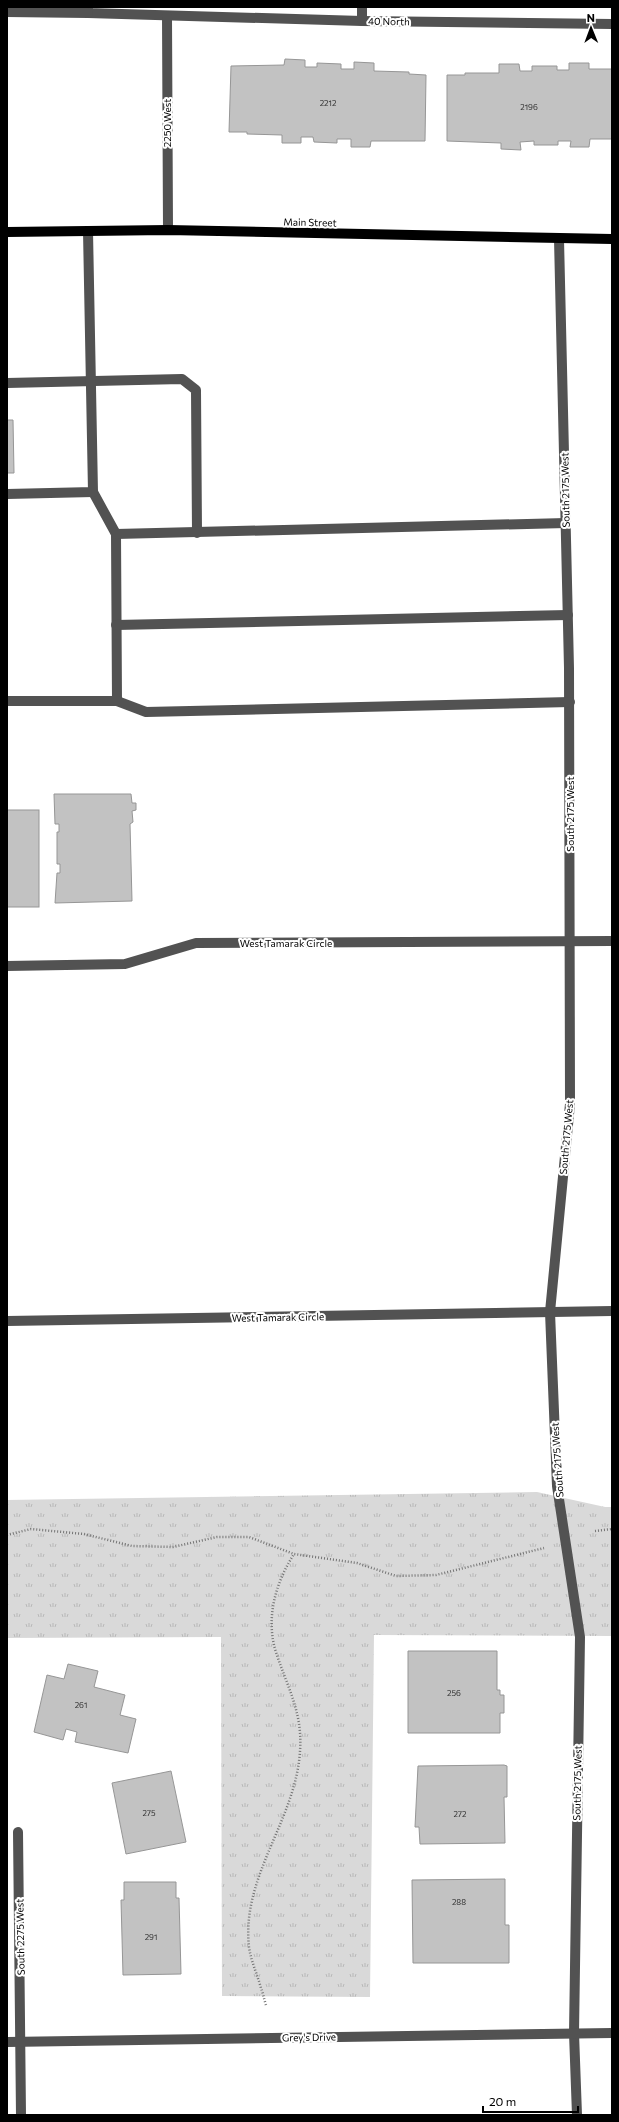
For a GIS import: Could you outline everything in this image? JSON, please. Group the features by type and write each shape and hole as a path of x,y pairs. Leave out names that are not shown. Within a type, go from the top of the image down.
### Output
{"main road":[{"name":"Main Street","path":"7,232 168,230 612,239"}],"street":[{"path":"362,7 362,21"},
{"name":"40 North","path":"7,12 88,10 166,16 362,21 612,24"},
{"name":"2250 West","path":"166,16 168,230"},
{"path":"88,231 93,492 116,534 117,701"},
{"name":"South 2175 West","path":"560,239 570,702 570,1104 550,1312 557,1486 580,1637 574,2034 576,2115"},
{"path":"7,384 182,379 196,390 197,532"},
{"path":"7,494 93,492"},
{"path":"116,534 566,523"},
{"path":"116,625 568,615"},
{"path":"7,701 117,701 146,712 570,702"},
{"name":"West Tamarak Circle","path":"7,966 125,964 196,943 612,941"},
{"name":"West Tamarak Circle","path":"7,1321 612,1311"},
{"name":"South 2275 West","path":"18,1832 21,2115"},
{"name":"Grey's Drive","path":"7,2042 612,2033"}],"path":[{"path":"7,1535 31,1529 84,1534 132,1546 173,1547 217,1537 249,1537 294,1554 357,1563 396,1576 436,1576 545,1548"},
{"path":"594,1531 612,1529"},
{"path":"266,2005 250,1955 250,1918 260,1870 289,1805 299,1766 300,1730 298,1714 275,1648 272,1630 275,1596 279,1581 294,1554"}],"green space":[{"path":"537,1492 605,1507 612,1507 612,1636 374,1635 370,1997 222,1996 221,1637 7,1638 7,1500"}],"building":[{"path":"285,59 305,60 305,67 317,67 317,63 341,64 341,69 354,69 354,62 374,63 374,71 409,72 409,74 426,75 425,141 371,141 370,147 351,147 351,139 337,139 337,143 314,142 313,137 301,137 301,143 282,143 282,135 229,132 231,66 284,65"},
{"path":"569,63 589,63 589,69 612,69 612,139 590,139 589,147 570,147 571,141 558,141 558,145 534,145 534,141 520,142 521,150 501,149 501,143 447,141 447,75 465,75 465,73 499,73 499,64 519,64 520,71 532,71 532,66 557,66 557,70 569,70"},
{"path":"7,420 13,420 14,473 7,473"},
{"path":"54,794 131,794 132,803 136,803 136,810 132,811 133,822 130,824 132,901 55,903 57,873 60,873 60,864 57,864 57,832 59,832 59,824 55,824"},
{"path":"7,810 39,810 39,907 7,907"},
{"path":"408,1651 497,1651 497,1690 500,1690 500,1695 504,1695 504,1713 500,1713 500,1733 408,1733"},
{"path":"68,1664 98,1671 94,1687 125,1695 120,1715 136,1719 128,1753 75,1742 77,1732 66,1729 63,1740 34,1732 47,1675 64,1679"},
{"path":"418,1766 507,1766 507,1797 504,1797 505,1843 420,1844 419,1827 415,1827"},
{"path":"171,1771 186,1842 126,1854 112,1783"},
{"path":"505,1879 505,1925 509,1925 509,1963 413,1963 412,1880"},
{"path":"124,1882 176,1882 176,1898 179,1898 181,1974 123,1975 121,1900 124,1900"}]}
